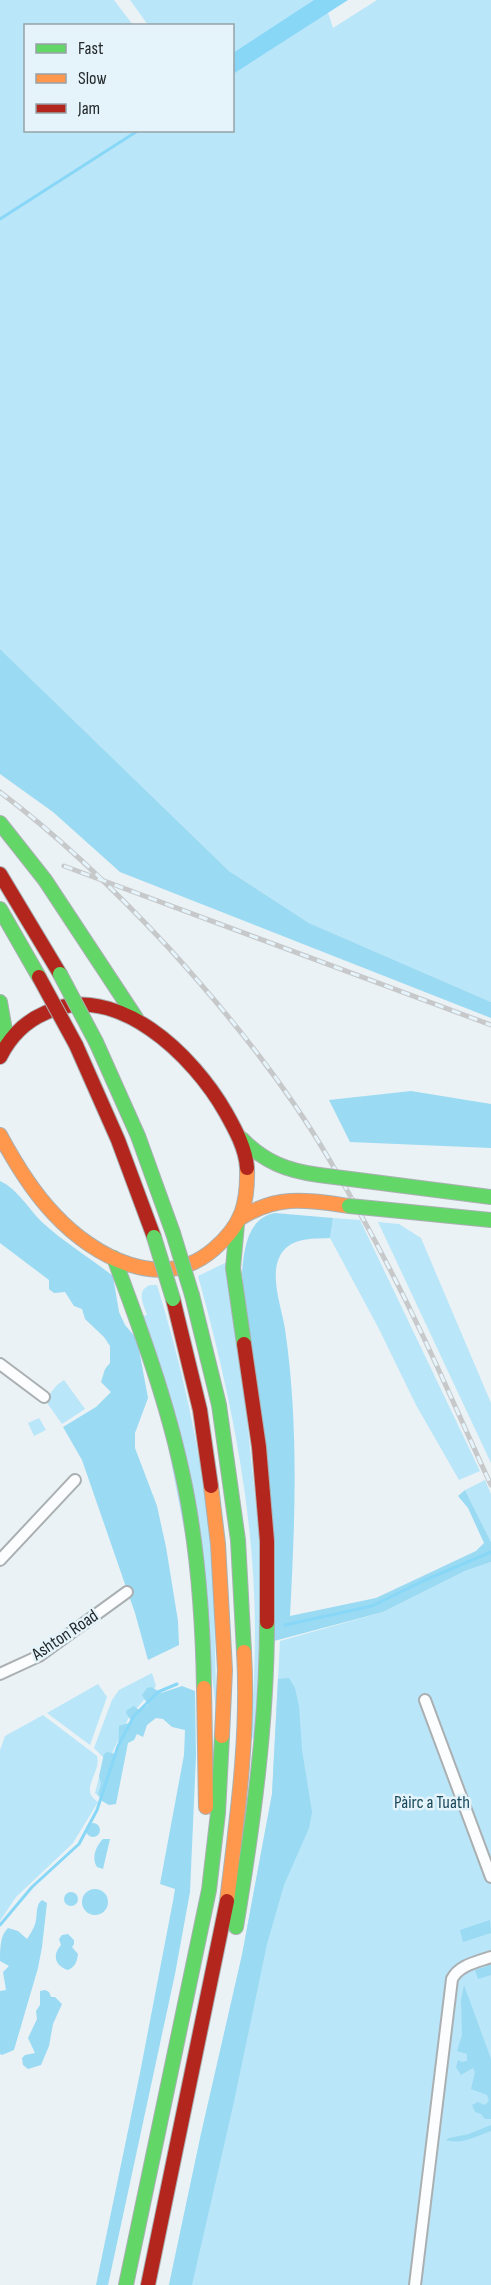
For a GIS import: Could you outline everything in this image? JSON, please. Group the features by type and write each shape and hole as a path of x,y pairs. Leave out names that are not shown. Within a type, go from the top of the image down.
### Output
{"highway":[{"path":"0,823 45,880 138,1020"},
{"path":"0,874 60,974 96,1042 136,1129 156,1180 192,1294 219,1405 238,1540 245,1669 240,1799 217,1961 148,2285"},
{"path":"0,909 76,1045 112,1122 138,1186 173,1299 200,1410 218,1544 225,1670 218,1813 209,1890 126,2285"},
{"path":"0,1002 7,1042"},
{"path":"0,1057 7,1042 25,1024 46,1012 68,1005 88,1004 117,1011 138,1020 172,1046 213,1089 237,1132 252,1151 265,1161 287,1170 491,1197"},
{"path":"235,1935 258,1789 267,1683 267,1541 259,1447 233,1268 238,1221 247,1192 248,1176 246,1158 237,1132"},
{"path":"0,1135 14,1162 52,1215 85,1242 114,1258 135,1267 152,1270 179,1269 194,1263 216,1246 238,1221 260,1205 278,1200 301,1200 491,1220"},
{"path":"114,1258 135,1313 168,1417 188,1503 201,1604 205,1663 209,1890"},
{"path":"191,2081 218,2014"}],"street":[{"path":"0,1364 44,1396"},
{"path":"0,1560 75,1480"},
{"name":"Ashton Road","path":"0,1674 39,1656 126,1592"},
{"path":"425,1700 491,1877"},
{"path":"415,2285 452,1979 462,1968 491,1957"}],"green space":[{"path":"0,0 114,0 132,24 24,24 24,132 234,132 234,24 147,24 130,0 324,0 333,28 377,0 491,0 491,1002 309,923 229,871 0,649"},
{"path":"333,1218 360,1220 480,1471 459,1480 416,1405 378,1327 330,1238"},
{"path":"378,1222 399,1224 421,1238 491,1403 491,1463"},
{"path":"227,1262 242,1372 263,1573 255,1741 251,1737 255,1645 251,1542 230,1408 198,1276"},
{"path":"150,1285 157,1285 177,1356 194,1429 206,1503 213,1577 217,1720 212,1675 143,1316 147,1315 142,1302 142,1294"},
{"path":"64,1380 85,1409 62,1424 45,1400"},
{"path":"39,1418 46,1430 34,1436 28,1423"},
{"path":"485,1480 491,1494 491,1542 465,1490"},
{"name":"Pàirc a Tuath","path":"491,1562 491,2285 169,2285 242,1955 272,1794 280,1641 383,1612 465,1571"},
{"path":"152,1673 156,1686 129,1717 113,1751 99,1797 95,1793 104,1758 94,1748 112,1700 119,1690"},
{"path":"98,1684 107,1697 90,1745 47,1713"},
{"path":"43,1715 97,1756 98,1762 90,1792 98,1802 73,1843 16,1897 0,1921 0,1750 5,1736"}],"shaded area":[{"path":"314,0 348,0 234,73 234,52"},
{"path":"0,649 229,871 309,923 491,1002 491,1018 120,872 53,812 0,774"},
{"path":"411,1091 491,1104 491,1148 350,1142 329,1100"},
{"path":"0,1181 12,1189 51,1230 113,1276 119,1312 125,1325 137,1339 148,1398 135,1433 135,1448 157,1506 178,1621 179,1645 148,1660 135,1613 82,1460 63,1427 96,1407 111,1392 101,1382 105,1369 110,1363 110,1346 85,1319 82,1309 74,1306 65,1292 54,1293 49,1289 49,1280 0,1243"},
{"path":"275,1213 333,1218 330,1238 308,1239 294,1243 283,1251 279,1258 276,1275 289,1365 294,1437 290,1616 376,1598 476,1551 484,1543 468,1508 458,1496 465,1490 491,1542 491,1562 465,1571 383,1612 274,1641 242,1273 246,1245 253,1228 258,1221"},
{"path":"289,1678 295,1688 299,1706 302,1750 312,1812 309,1828 284,1885 267,1944 192,2285 169,2285 242,1955 272,1794 278,1679"},
{"path":"182,1686 195,1691 196,1756 190,1892 175,1974 108,2285 96,2285 175,1889 160,1884 184,1755 185,1730 172,1727 163,1719 156,1718 147,1725 143,1737 137,1734 134,1740 128,1743 116,1804 109,1805 102,1801 98,1794 101,1784 99,1776 104,1754 107,1752 116,1754 118,1750 119,1726 132,1722 126,1713 127,1710 134,1706 139,1710 148,1705 142,1695 147,1688 152,1687 161,1693"},
{"path":"90,1823 96,1823 100,1830 96,1837 90,1837 86,1833 86,1827"},
{"path":"103,1839 110,1839 103,1869 97,1867 94,1856"},
{"path":"95,1889 104,1893 108,1902 104,1911 95,1915 86,1911 82,1902 86,1893"},
{"path":"71,1892 76,1894 78,1899 76,1904 71,1906 66,1904 64,1899 66,1894"},
{"path":"42,1900 47,1903 38,1968 14,2050 2,2055 0,2054 0,1991 6,1990 3,1972 9,1966 0,1961 2,1938 8,1928 18,1931 27,1939 34,1927 38,1905"},
{"path":"490,1920 491,1933 463,1942 460,1930"},
{"path":"68,1934 74,1940 72,1947 78,1954 75,1964 68,1970 60,1966 56,1960 56,1953 61,1945 59,1939 62,1935"},
{"path":"491,1965 491,1975 478,1979 475,1970"},
{"path":"464,1985 491,2059 491,2119 485,2119 481,2114 475,2112 472,2105 478,2102 485,2105 489,2101 487,2095 471,2089 475,2072 473,2068 461,2075 456,2067 458,2060 467,2061 467,2054 457,2051 462,2035 461,2000"},
{"path":"45,1990 62,2004 53,2024 49,2046 41,2065 28,2069 23,2065 22,2058 35,2053 28,2038 37,2019 36,2011 40,2005 40,1991"},
{"path":"491,2125 491,2131 463,2141 446,2140 469,2134"}],"waterway":[{"path":"0,219 136,132"},
{"path":"285,1625 372,1606 491,1552"},
{"path":"0,1925 32,1887 79,1844 97,1810 118,1746 134,1716 158,1692 177,1684"}],"railway":[{"path":"0,792 66,846 147,925 211,996 274,1075 312,1130 377,1244 421,1332 491,1485"},
{"path":"64,866 491,1025"}],"traffic: fast":[{"path":"0,823 45,880 136,1018"},
{"path":"0,909 39,977"},
{"path":"60,974 96,1042"},
{"path":"0,1002 7,1042"},
{"path":"96,1042 138,1136 173,1233"},
{"path":"242,1139 259,1154 277,1164 319,1175"},
{"path":"319,1175 366,1181"},
{"path":"366,1181 491,1197"},
{"path":"349,1206 370,1208"},
{"path":"370,1208 491,1220"},
{"path":"237,1224 233,1268 244,1344"},
{"path":"173,1233 192,1295"},
{"path":"154,1237 173,1299"},
{"path":"114,1258 157,1378 182,1471 198,1572 204,1688"},
{"path":"192,1295 219,1405 238,1540 244,1652"},
{"path":"236,1927 262,1737 267,1622"},
{"path":"126,2285 209,1890 218,1813 222,1736"}],"traffic: slow":[{"path":"0,1135 31,1186 70,1230 108,1256 130,1265 151,1269 173,1269 194,1262 223,1240 241,1213 246,1192 247,1168"},
{"path":"239,1219 253,1211 279,1202 306,1201 349,1206"},
{"path":"211,1486 218,1544 225,1670 222,1736"},
{"path":"227,1901 243,1746 244,1652"},
{"path":"204,1688 206,1807"}],"traffic: jam":[{"path":"0,874 60,974"},
{"path":"39,977 76,1045"},
{"path":"0,1057 18,1031 45,1013 72,1005 99,1006 125,1015 150,1029 173,1047 212,1091 233,1126 242,1146 247,1168"},
{"path":"76,1045 118,1140 154,1237"},
{"path":"173,1299 200,1410 211,1486"},
{"path":"244,1344 259,1447 267,1541 267,1622"},
{"path":"148,2285 227,1901"}]}
